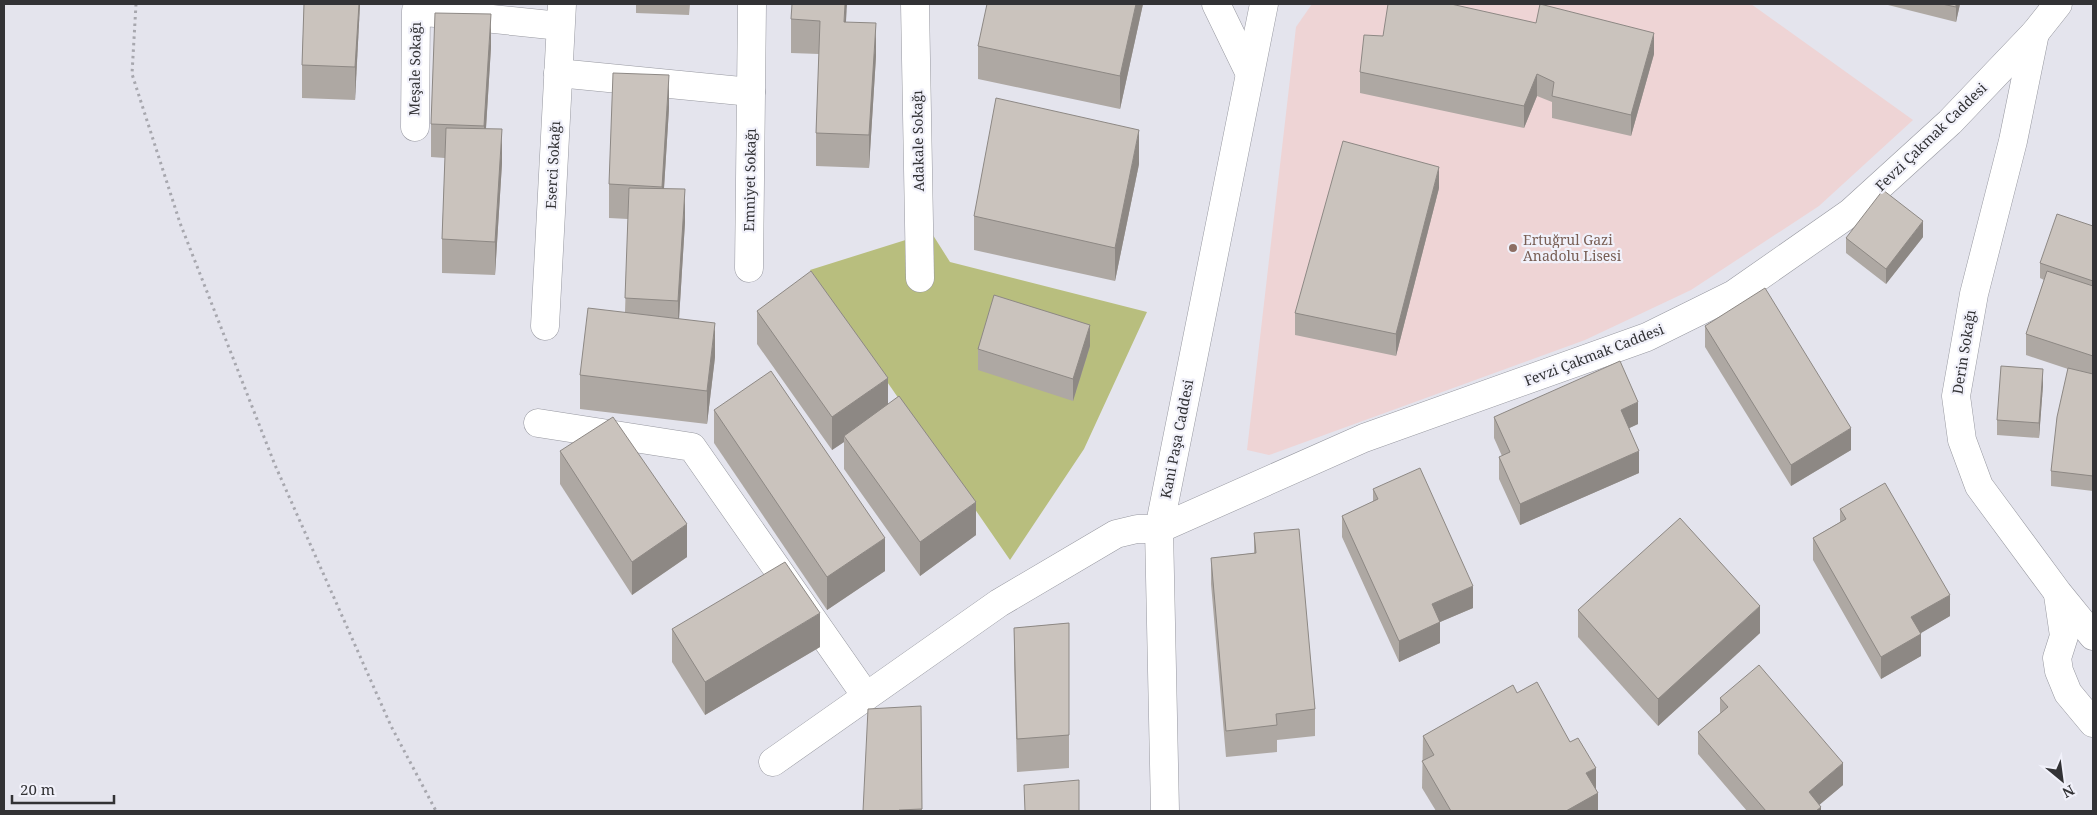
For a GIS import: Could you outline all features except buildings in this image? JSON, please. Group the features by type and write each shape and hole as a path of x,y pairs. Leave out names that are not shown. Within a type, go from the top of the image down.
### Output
{"street":[{"name":"Emniyet Sokağı","path":"749,268 752,4"},
{"name":"Adakale Sokağı","path":"916,4 920,278"},
{"path":"1216,4 1249,72"},
{"name":"Kani Paşa Caddesi","path":"1165,811 1159,529 1264,4"},
{"name":"Derin Sokağı","path":"2038,4 2035,33 2013,141 1974,294 1956,396 1962,440 1979,486 2058,593 2093,636"},
{"name":"Fevzi Çakmak Caddesi","path":"1159,529 1364,438 1647,337 1734,294 1850,213 1950,122 2035,33 2058,4"},
{"name":"Meşale Sokağı","path":"415,127 416,7 561,15"},
{"name":"Eserci Sokağı","path":"545,326 561,15"},
{"path":"558,73 751,92"},
{"path":"538,423 692,447 866,696"},
{"path":"773,762 999,603 1094,544 1116,534 1137,529 1159,529"},
{"path":"2058,593 2064,636 2057,658 2059,671 2068,693 2093,723"}],"path":[{"path":"136,4 132,74 180,223 275,465 391,726 436,811"}],"shaded area":[{"name":"Ertuğrul Gazi Anadolu Lisesi","path":"1312,4 1751,4 1913,120 1819,206 1691,290 1585,340 1269,455 1247,450 1296,27"}],"green space":[{"path":"931,232 950,262 1147,312 1084,449 1010,560 810,270"}],"place":[{"name":"Ertuğrul Gazi Anadolu Lisesi","path":"1513,248"}]}
